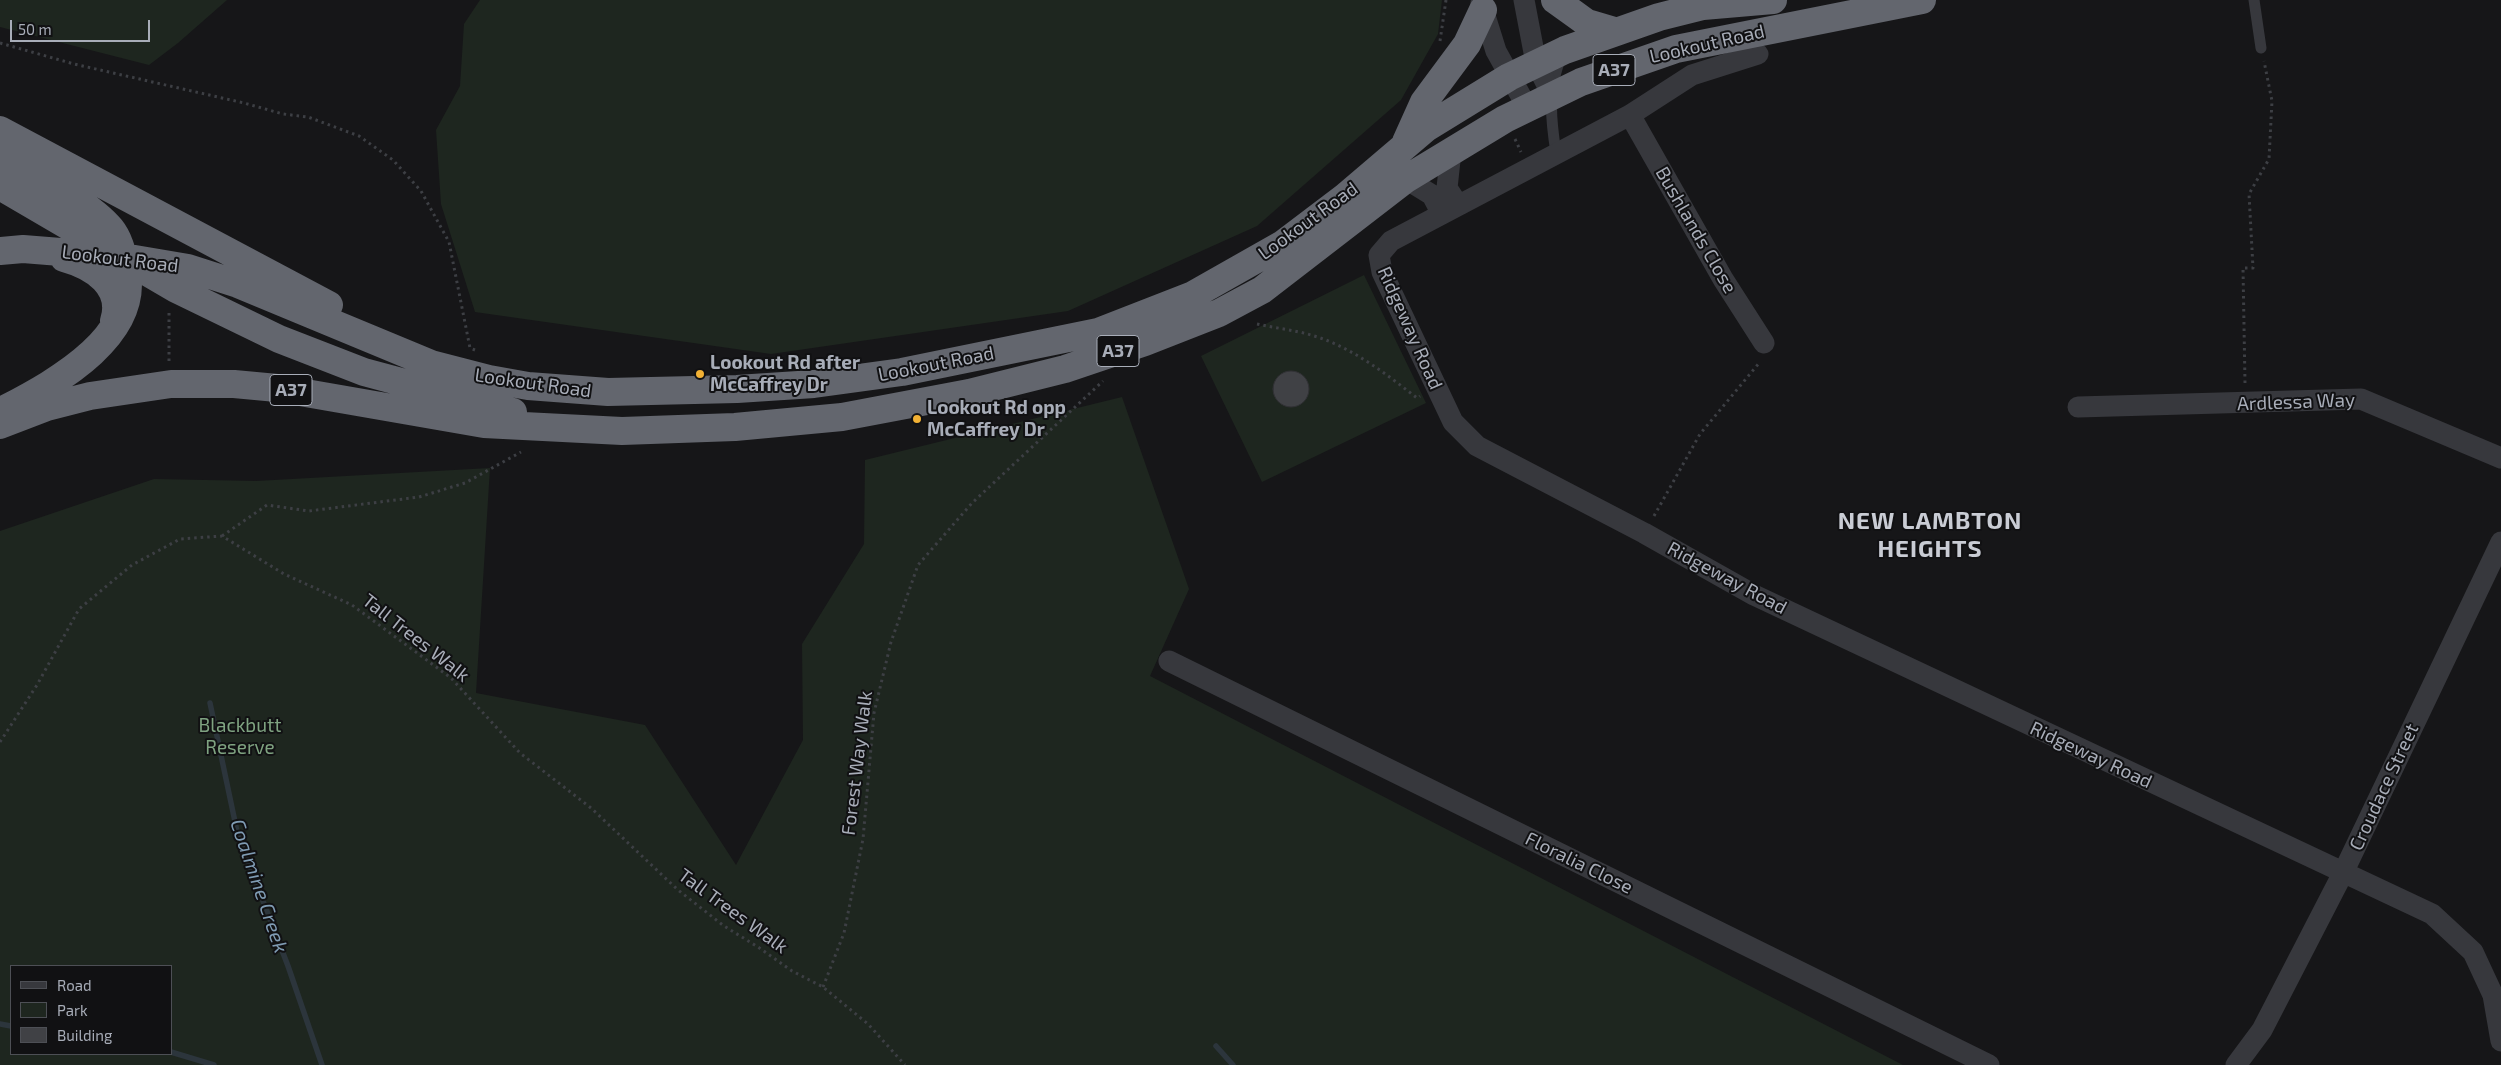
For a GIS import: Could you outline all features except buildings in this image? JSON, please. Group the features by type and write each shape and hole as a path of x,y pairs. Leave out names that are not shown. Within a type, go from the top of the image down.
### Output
{"highway":[{"path":"1556,0 1588,23 1614,31"},
{"name":"Lookout Road","path":"12,250 123,256 188,268 238,284 398,352 431,364 489,379 567,391 697,390 814,384 902,372 1098,332 1193,295 1275,248 1345,197 1426,128 1509,77 1536,63 1614,31 1703,6 1773,0"},
{"name":"Lookout Road","path":"0,424 47,407 90,396 136,388 192,384 277,388 484,424 622,431 735,427 842,417 969,393 1065,368 1145,342 1200,320 1262,290 1406,179 1527,107 1552,95 1644,58 1676,49 1922,0"},
{"path":"1404,146 1424,102 1467,44 1482,5"},
{"path":"0,130 248,263 387,333 398,352"},
{"path":"0,156 92,212 110,229 118,241 129,279 129,293 122,317 110,336 60,376 0,412"},
{"path":"0,186 123,256 176,289 279,339 356,369 432,392 584,430"},
{"path":"12,250 80,262 103,278 114,293 117,301 110,336"}],"street":[{"path":"1524,0 1536,63 1552,95"},
{"path":"1482,5 1496,51 1527,107"},
{"name":"Ridgeway Road","path":"1758,54 1692,75 1630,115 1390,241 1378,255 1382,272 1453,422 1477,446 1644,533 1754,595 2432,914 2473,952 2493,995 2501,1041"},
{"name":"Bushlands Close","path":"1630,115 1723,279 1760,350"},
{"path":"1450,210 1447,188 1451,151"},
{"path":"1406,179 1432,195 1450,210"},
{"name":"Ardlessa Way","path":"2078,407 2246,404 2361,399 2501,458"},
{"name":"Croudace Street","path":"2236,1065 2262,1030 2343,873 2501,542"},
{"name":"Floralia Close","path":"1169,661 1989,1065"}],"lane":[{"path":"2254,0 2261,48"},
{"path":"1556,153 1550,113 1558,64 1565,50"}],"path":[{"path":"1439,46 1446,0"},
{"path":"0,43 74,64 244,103 283,114 308,117 359,136 393,160 421,191 449,242 470,348 481,353"},
{"path":"2246,404 2242,268 2253,268 2250,194 2269,159 2272,101 2261,48"},
{"path":"169,362 170,302"},
{"path":"1258,324 1310,334 1327,341 1381,371 1417,398"},
{"path":"1644,533 1700,434 1761,363 1760,350"},
{"name":"Forest Way Walk","path":"823,987 844,934 863,839 874,713 892,642 918,565 972,503 1104,381"},
{"path":"0,742 37,685 79,610 132,565 180,539 222,536 267,505 309,511 419,497 465,483 521,452"},
{"name":"Tall Trees Walk","path":"222,536 284,574 352,605 451,678 520,753 591,808 678,890 724,926 792,971 823,987 868,1024 905,1065"}],"green space":[{"path":"0,0 227,0 178,43 149,65 0,27"},
{"path":"480,0 1442,0 1438,34 1401,100 1257,226 1068,311 771,354 475,312 441,204 436,130 460,86 464,24"},
{"path":"1364,275 1426,403 1262,482 1201,356"},
{"name":"Blackbutt Reserve","path":"1122,397 1189,589 1150,676 1903,1065 0,1065 0,531 154,479 256,481 490,468 476,693 645,725 736,865 803,740 802,644 864,544 865,460"}],"waterway":[{"name":"Coalmine Creek","path":"210,703 238,836 288,966 322,1065"},
{"path":"0,1024 10,1026"},
{"path":"1216,1046 1233,1065"},
{"path":"172,1052 214,1065"}],"place":[{"name":"Lookout Rd after McCaffrey Dr","path":"700,374"},
{"name":"Lookout Rd opp McCaffrey Dr","path":"917,419"}],"district":[{"name":"NEW LAMBTON HEIGHTS","path":"1930,535"}]}
